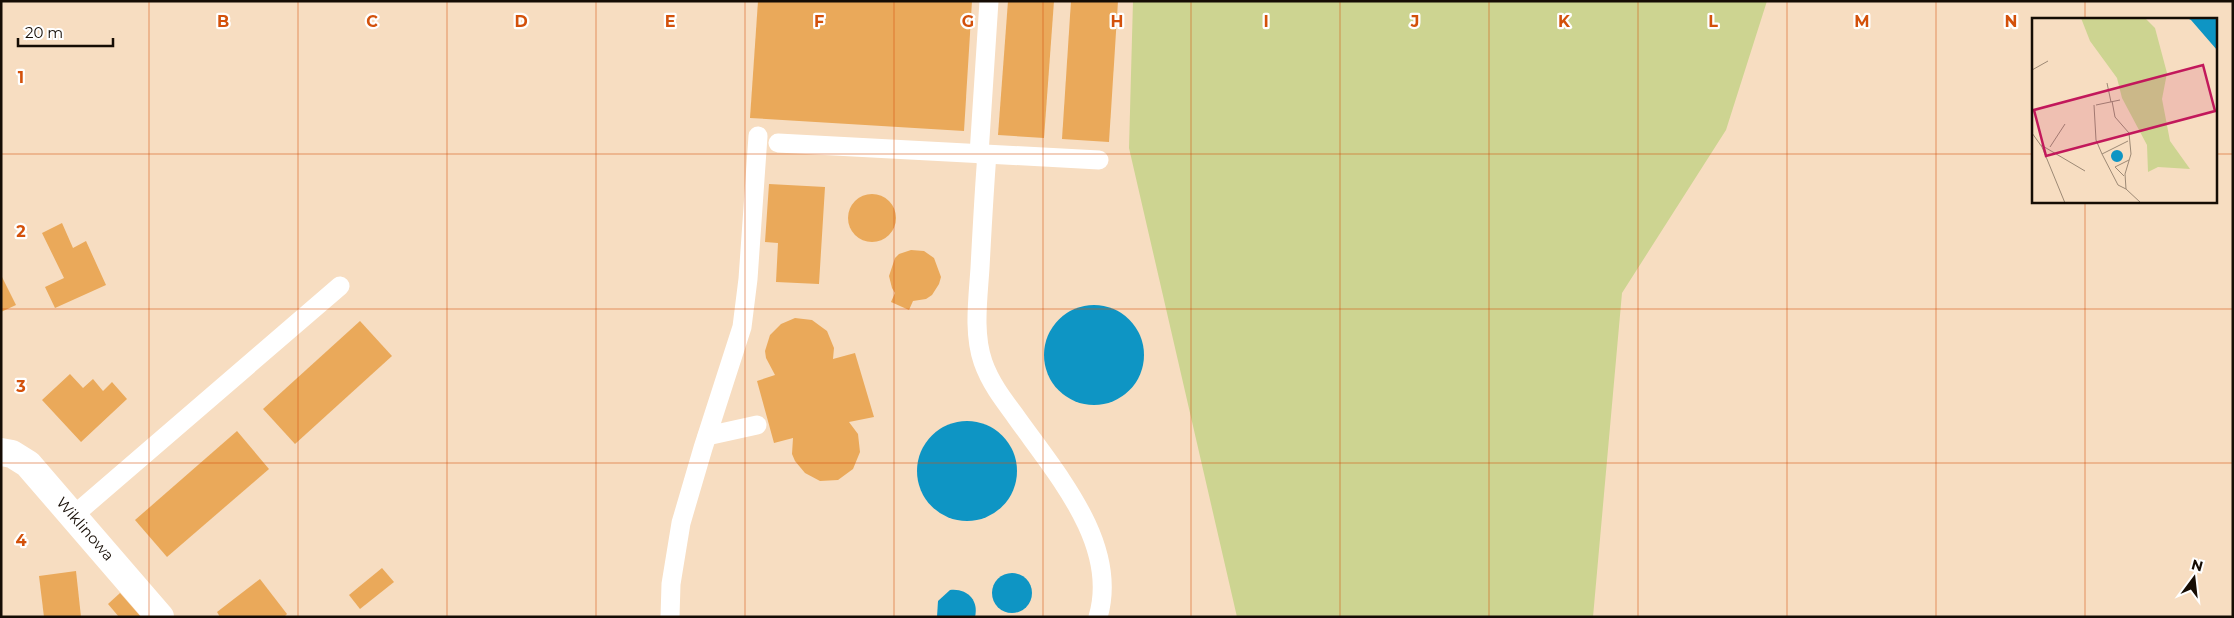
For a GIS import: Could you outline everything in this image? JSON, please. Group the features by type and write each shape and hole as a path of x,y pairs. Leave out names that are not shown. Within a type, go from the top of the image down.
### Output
{"street":[{"name":"Wiklinowa","path":"1,452 12,454 28,464 160,617"}],"lane":[{"path":"989,1 977,319 982,361 994,386 1072,498 1093,538 1100,558 1102,578 1103,599 1098,617"},
{"path":"670,617 671,584 681,523 742,327 748,278 758,136"},
{"path":"778,143 1099,160"},
{"path":"73,516 340,286"},
{"path":"707,436 756,425"}],"green space":[{"path":"1133,1 1767,1 1726,130 1622,293 1593,617 1237,617 1129,148"}],"water":[{"path":"1094,305 1113,309 1129,320 1140,336 1144,355 1140,374 1129,390 1113,401 1094,405 1075,401 1059,390 1048,374 1044,355 1048,336 1059,320 1075,309"},
{"path":"967,421 986,425 1002,436 1013,452 1017,471 1013,490 1002,506 986,517 967,521 948,517 932,506 921,490 917,471 921,452 932,436 948,425"},
{"path":"1016,573 1023,576 1029,582 1032,593 1031,601 1023,610 1016,613 1008,613 1001,610 993,601 992,589 995,582 1004,574"},
{"path":"950,590 962,591 970,596 975,605 975,617 937,617 938,601"}],"building":[{"path":"758,1 972,1 964,131 750,118"},
{"path":"1008,1 1054,1 1044,138 998,135"},
{"path":"1071,1 1118,1 1109,142 1062,139"},
{"path":"769,184 825,187 819,284 776,282 778,243 765,242"},
{"path":"867,194 877,194 886,198 892,204 895,209 895,227 886,238 877,242 867,242 858,238 852,232 848,223 848,213 852,204 858,198"},
{"path":"62,223 73,248 86,241 106,285 55,308 45,287 64,278 42,233"},
{"path":"911,250 924,251 934,258 941,277 932,295 926,299 913,301 909,310 891,302 895,293 889,276 895,258 899,254"},
{"path":"1,275 16,305 1,312"},
{"path":"795,318 812,320 827,331 834,348 833,359 855,353 874,417 849,422 858,434 860,452 853,469 838,480 820,481 805,473 792,454 793,438 774,443 757,381 775,375 766,358 765,351 770,335 781,324"},
{"path":"360,321 392,356 295,444 263,409"},
{"path":"70,374 83,388 93,379 103,391 112,382 127,399 81,442 42,400"},
{"path":"237,431 269,469 167,557 135,520"},
{"path":"382,568 394,582 360,609 349,595"},
{"path":"76,571 81,617 44,617 39,576"},
{"path":"260,579 287,614 284,617 220,617 217,612"},
{"path":"120,593 141,617 119,617 108,604"}]}
